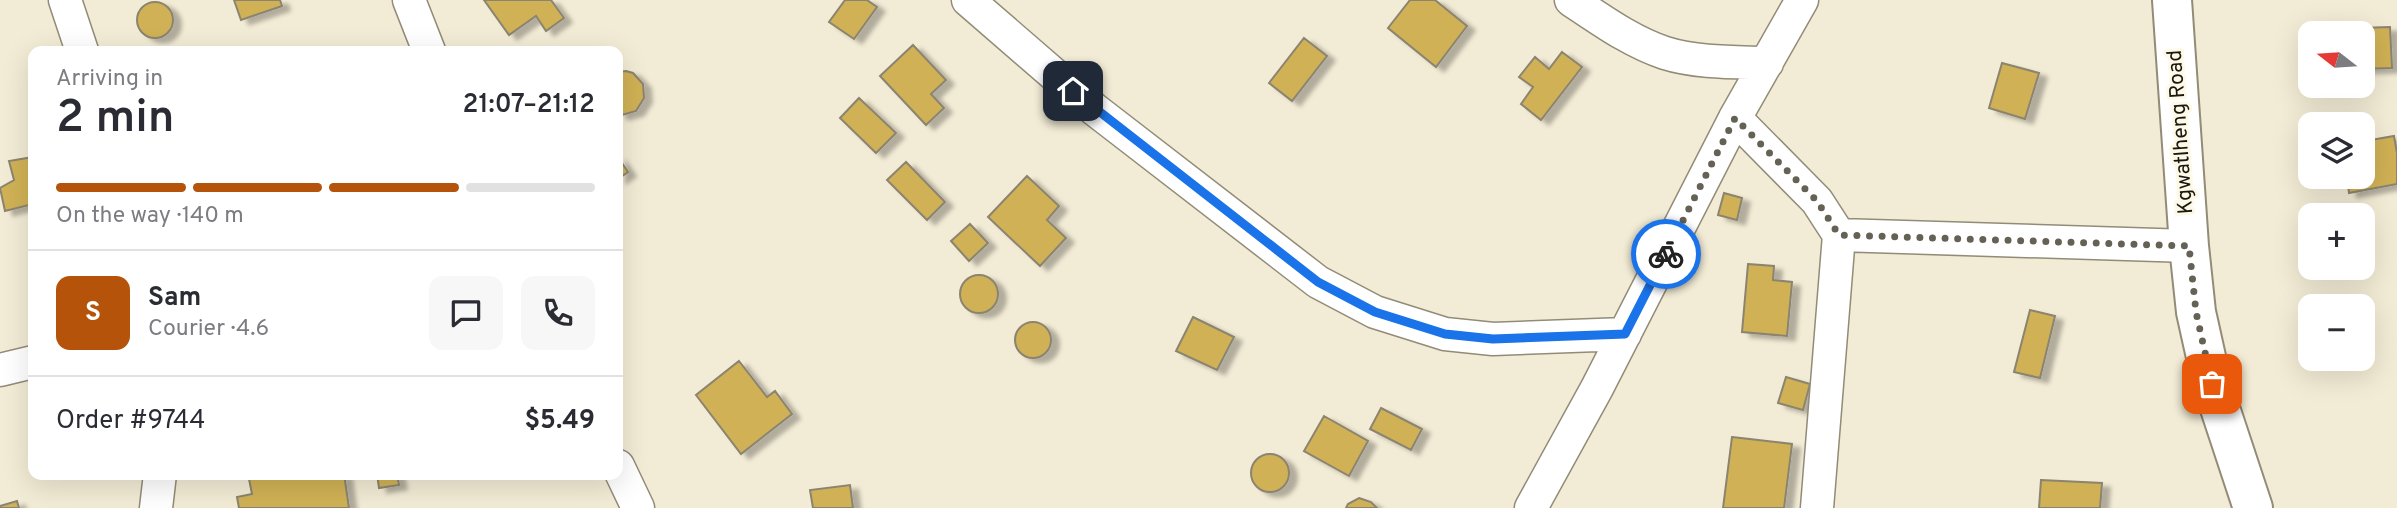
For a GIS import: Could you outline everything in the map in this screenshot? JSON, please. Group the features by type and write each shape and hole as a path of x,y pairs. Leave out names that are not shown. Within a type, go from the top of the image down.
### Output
{"street":[{"path":"65,0 80,46"},
{"path":"409,0 427,46"},
{"path":"968,0 1094,109 1318,282 1375,312 1445,334 1493,339 1625,334"},
{"path":"1571,0 1623,33 1665,52 1710,61 1767,63"},
{"path":"1531,508 1625,334 1735,118 1802,0"},
{"name":"Kgwatlheng Road","path":"2172,0 2196,312 2212,384 2253,508"},
{"path":"1735,118 1817,201 1839,235 1817,508"},
{"path":"1839,235 2189,246"},
{"path":"0,370 28,363"},
{"path":"623,476 638,508"},
{"path":"156,508 159,480"}],"building":[{"path":"234,0 280,0 282,6 241,20"},
{"path":"484,0 551,0 564,18 546,31 536,16 509,35"},
{"path":"845,0 867,0 877,7 854,39 829,22"},
{"path":"1410,0 1435,0 1467,26 1436,67 1388,28"},
{"path":"155,2 168,7 173,20 168,33 155,38 142,33 137,20 142,7"},
{"path":"2375,27 2390,27 2392,68 2375,69"},
{"path":"1304,38 1327,56 1292,101 1269,83"},
{"path":"913,45 946,80 931,94 944,108 926,125 880,76"},
{"path":"1562,52 1582,67 1541,120 1521,104 1533,87 1519,77 1535,57 1549,69"},
{"path":"2002,63 2039,73 2025,119 1989,108"},
{"path":"623,71 633,73 643,84 644,98 636,111 623,115"},
{"path":"859,98 896,133 876,153 840,118"},
{"path":"2394,136 2397,184 2375,188 2375,139"},
{"path":"28,158 28,205 5,211 0,188 14,180 9,161"},
{"path":"906,162 945,202 927,220 887,180"},
{"path":"1027,176 1059,206 1047,220 1066,238 1040,266 988,217"},
{"path":"2348,189 2370,189 2349,193"},
{"path":"1724,193 1742,198 1737,220 1718,215"},
{"path":"970,224 988,243 969,261 951,241"},
{"path":"1748,264 1774,266 1773,280 1792,282 1787,336 1742,332"},
{"path":"979,275 993,280 998,294 993,308 979,313 965,308 960,294 965,280"},
{"path":"2030,310 2055,316 2040,378 2014,372"},
{"path":"1193,317 1234,337 1217,370 1176,351"},
{"path":"1033,322 1046,327 1051,340 1046,353 1033,358 1020,353 1015,340 1020,327"},
{"path":"739,361 767,397 775,391 792,414 741,454 696,395"},
{"path":"1786,377 1810,384 1803,410 1778,403"},
{"path":"1381,408 1422,429 1411,450 1370,429"},
{"path":"1324,416 1368,441 1349,476 1304,451"},
{"path":"1732,437 1792,444 1784,508 1723,508"},
{"path":"1270,454 1283,460 1289,473 1283,486 1270,492 1257,486 1251,473 1257,460"},
{"path":"249,480 345,480 349,508 239,508 237,497 252,494"},
{"path":"378,480 398,480 399,485 379,488"},
{"path":"2041,480 2102,483 2100,508 2039,508"},
{"path":"850,485 853,508 813,508 810,490"},
{"path":"1359,498 1371,502 1377,508 1346,508"},
{"path":"17,501 19,508 0,508 0,506"}],"way so far":[{"path":"1666,254 1735,118 1817,201 1839,235 2189,246 2196,312 2212,384"}],"route":[{"path":"1073,91 1318,282 1375,312 1445,334 1493,339 1625,334 1666,254"}]}
